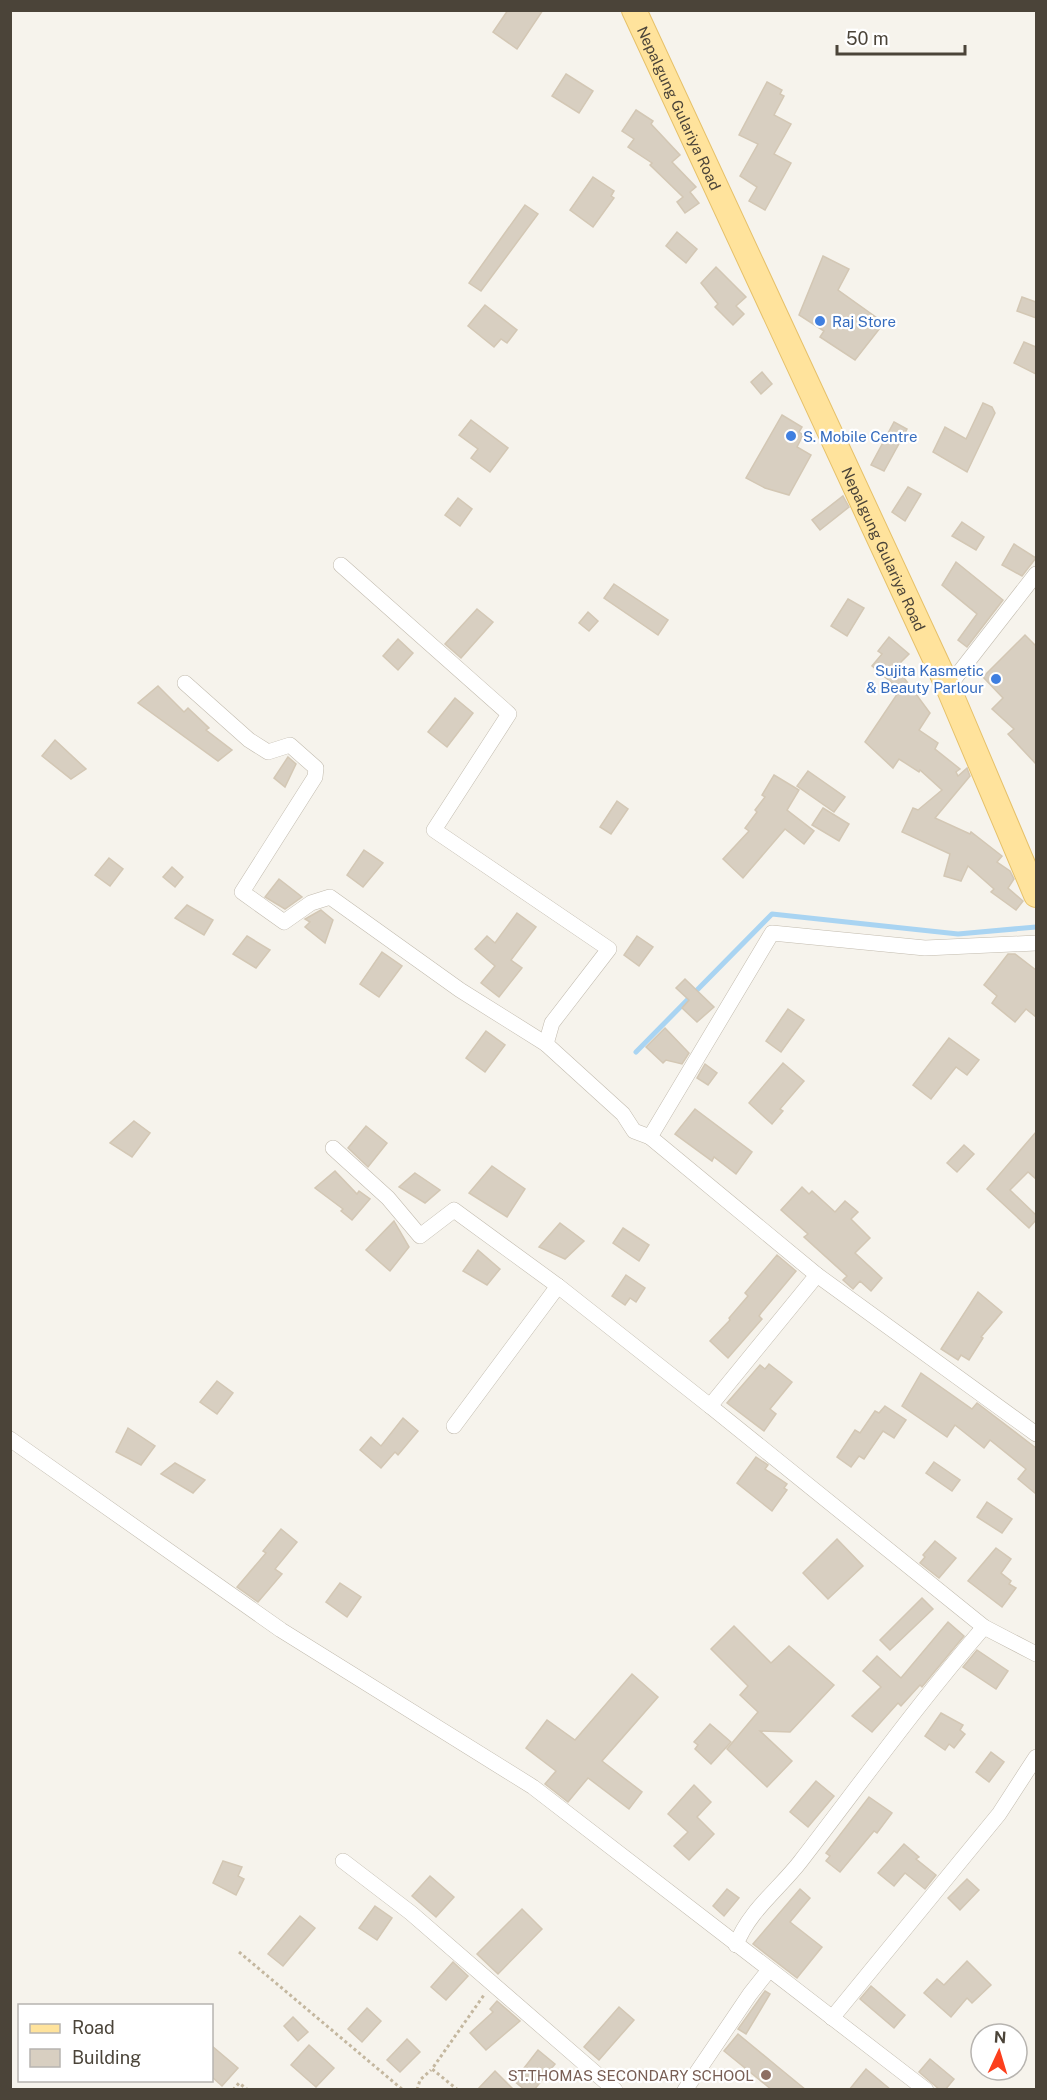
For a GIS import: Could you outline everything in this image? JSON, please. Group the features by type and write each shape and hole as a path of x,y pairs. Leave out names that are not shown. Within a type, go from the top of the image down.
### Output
{"main road":[{"name":"Nepalgung Gulariya Road","path":"634,10 948,687 1036,895"}],"street":[{"path":"341,565 509,714 434,830 609,949 552,1023 546,1044"},
{"path":"948,687 1036,574"},
{"path":"185,683 249,740 268,752 290,745 316,768 315,777 242,892 284,922 311,903 330,897 460,990 546,1044 623,1114 634,1131 650,1137 817,1275 1036,1434"},
{"path":"650,1137 772,933 925,948 1036,943"},
{"path":"333,1148 388,1198 420,1236 454,1210 558,1286 984,1627 1036,1654"},
{"path":"710,1406 817,1275"},
{"path":"454,1426 558,1286"},
{"path":"10,1439 281,1630 316,1649 533,1787 926,2090"},
{"path":"736,1945 742,1928 798,1864 940,1678 984,1627"},
{"path":"832,2018 999,1814 1036,1757"},
{"path":"343,1861 411,1913 615,2090"},
{"path":"685,2090 750,1994 769,1970"}],"path":[{"path":"238,1952 403,2090"},
{"path":"417,2090 420,2080 432,2069 492,1984"},
{"path":"432,2069 458,2090"},
{"path":"233,2090 239,2083 248,2090"}],"building":[{"path":"508,10 543,10 517,49 493,32"},
{"path":"566,74 593,91 579,113 552,96"},
{"path":"767,82 782,90 780,94 784,96 774,115 791,124 774,154 791,163 765,210 749,201 757,187 740,176 758,144 739,135"},
{"path":"636,110 653,121 651,124 680,155 672,162 696,187 690,192 699,203 685,213 677,202 683,197 650,165 652,163 628,147 634,139 622,131"},
{"path":"593,177 614,191 611,196 614,198 593,227 570,210"},
{"path":"525,205 538,214 481,291 469,283"},
{"path":"677,232 697,249 686,263 666,246"},
{"path":"823,256 849,269 838,290 884,323 855,360 820,337 824,331 799,315"},
{"path":"716,267 746,297 736,306 744,314 733,325 715,307 718,304 701,283"},
{"path":"1022,297 1036,302 1036,318 1017,311"},
{"path":"485,305 517,330 507,343 501,339 494,347 468,326"},
{"path":"1024,342 1036,347 1036,374 1014,363"},
{"path":"762,372 772,384 761,394 751,382"},
{"path":"983,403 992,407 995,413 967,472 933,452 945,427 966,439"},
{"path":"782,415 802,427 799,432 803,435 797,447 811,455 789,495 765,488 746,478"},
{"path":"471,420 508,448 490,472 471,458 478,449 459,435"},
{"path":"894,422 907,429 884,471 871,465"},
{"path":"908,487 921,494 905,521 892,512"},
{"path":"843,496 849,507 820,530 812,520"},
{"path":"458,498 472,509 460,526 445,515"},
{"path":"962,522 984,537 976,550 952,536"},
{"path":"1014,544 1036,558 1022,576 1002,565"},
{"path":"956,562 1003,600 967,647 958,640 977,614 942,585"},
{"path":"614,584 668,620 658,635 604,598"},
{"path":"848,599 864,608 847,636 831,626"},
{"path":"477,609 493,622 461,658 445,644"},
{"path":"588,612 598,621 589,631 579,623"},
{"path":"1025,635 1036,646 1036,764 1008,734 1014,729 992,709 1003,698 983,677"},
{"path":"889,637 909,654 896,667 930,713 919,730 938,743 935,749 960,769 956,772 958,776 967,768 970,776 935,818 970,834 971,832 1002,856 997,862 1010,871 1014,879 1008,888 1023,901 1016,910 991,892 994,889 968,866 961,881 944,876 950,854 902,832 913,808 918,810 942,790 920,770 919,772 899,759 893,768 865,742 900,690 872,666 882,654 878,651"},
{"path":"398,639 413,653 398,670 383,656"},
{"path":"158,686 184,712 188,708 209,728 206,730 232,750 218,761 138,703"},
{"path":"455,698 473,713 447,747 428,732"},
{"path":"55,740 86,769 71,779 42,756"},
{"path":"288,757 296,764 285,787 274,778"},
{"path":"808,771 845,797 834,812 797,786"},
{"path":"774,775 799,790 787,810 814,831 804,844 785,829 743,878 723,859 749,831 745,828 757,812 755,810 765,797 762,795"},
{"path":"617,801 628,809 611,834 600,827"},
{"path":"823,808 849,824 839,841 812,825"},
{"path":"364,850 383,863 363,887 347,875"},
{"path":"109,858 123,869 110,886 95,875"},
{"path":"172,867 183,877 175,887 163,877"},
{"path":"279,879 302,897 285,909 265,897"},
{"path":"187,905 213,920 204,935 175,918"},
{"path":"321,910 333,920 325,943 305,927 310,922 305,919"},
{"path":"517,913 536,927 511,960 522,968 499,997 481,983 495,966 475,949 487,936 495,943"},
{"path":"247,936 270,950 256,968 233,954"},
{"path":"637,936 653,947 639,966 624,955"},
{"path":"382,952 402,966 379,997 360,984"},
{"path":"1008,954 1015,954 1036,970 1036,1017 1026,1009 1015,1022 992,1003 997,996 984,985"},
{"path":"685,979 714,1007 697,1022 682,1008 689,1000 676,988"},
{"path":"788,1009 804,1020 781,1052 766,1041"},
{"path":"665,1028 689,1053 682,1064 666,1060 663,1063 646,1047"},
{"path":"486,1031 505,1045 485,1072 466,1058"},
{"path":"949,1038 979,1060 967,1075 956,1067 931,1099 913,1085"},
{"path":"783,1063 804,1081 780,1109 783,1111 772,1124 749,1103"},
{"path":"705,1064 717,1073 708,1085 697,1078"},
{"path":"695,1109 752,1152 736,1174 714,1157 712,1161 675,1134"},
{"path":"134,1121 150,1133 132,1157 110,1143"},
{"path":"366,1126 387,1143 368,1167 348,1148"},
{"path":"1036,1132 1036,1179 1028,1172 1010,1190 1036,1215 1036,1220 1029,1228 987,1189"},
{"path":"964,1145 974,1154 957,1172 947,1163"},
{"path":"492,1166 525,1189 507,1217 469,1193"},
{"path":"335,1171 357,1194 359,1191 370,1199 352,1220 341,1211 343,1209 315,1188"},
{"path":"415,1173 440,1190 425,1203 399,1187"},
{"path":"802,1187 809,1194 812,1191 835,1212 845,1201 858,1212 851,1219 870,1238 855,1253 882,1278 871,1291 860,1281 853,1289 843,1280 847,1276 804,1237 808,1234 781,1210"},
{"path":"394,1221 409,1247 390,1271 366,1250"},
{"path":"560,1223 584,1241 565,1259 539,1247"},
{"path":"623,1228 649,1245 639,1261 613,1243"},
{"path":"478,1250 500,1269 487,1285 463,1271"},
{"path":"777,1255 796,1271 761,1313 759,1316 762,1319 728,1358 710,1341 730,1320 729,1318 748,1296 745,1293"},
{"path":"626,1275 645,1288 636,1302 630,1298 625,1305 612,1296"},
{"path":"978,1292 1002,1312 981,1337 983,1338 969,1360 961,1355 958,1360 941,1349"},
{"path":"769,1364 792,1382 770,1409 776,1414 764,1431 727,1403 760,1365 765,1369"},
{"path":"921,1373 972,1409 977,1403 1036,1448 1036,1494 1018,1479 1026,1469 990,1440 984,1448 955,1425 947,1437 902,1406"},
{"path":"217,1381 233,1393 217,1414 200,1402"},
{"path":"885,1406 906,1420 894,1438 883,1431 864,1459 859,1456 851,1467 837,1457 855,1430 860,1433 875,1411 879,1413"},
{"path":"403,1418 418,1431 398,1455 395,1452 381,1468 360,1450 371,1437 381,1446"},
{"path":"128,1428 155,1446 141,1465 116,1452"},
{"path":"756,1457 768,1465 765,1469 787,1484 784,1488 787,1490 772,1511 737,1483"},
{"path":"934,1462 960,1480 952,1491 926,1473"},
{"path":"175,1463 205,1480 193,1493 161,1474"},
{"path":"987,1502 1012,1519 1002,1533 977,1517"},
{"path":"281,1529 297,1542 275,1569 282,1574 258,1602 237,1587 266,1553 263,1551"},
{"path":"837,1539 863,1566 828,1599 803,1573"},
{"path":"935,1541 956,1558 939,1578 920,1563 925,1557 923,1555"},
{"path":"996,1548 1011,1559 1001,1573 1011,1581 1009,1584 1016,1588 1002,1607 968,1581"},
{"path":"340,1583 361,1597 347,1617 326,1602"},
{"path":"922,1598 933,1609 890,1650 880,1640"},
{"path":"948,1622 964,1636 922,1687 920,1685 901,1706 898,1703 872,1732 852,1716 881,1687 863,1671 877,1656 901,1678"},
{"path":"734,1626 771,1663 789,1646 834,1685 790,1732 760,1731 792,1761 767,1787 727,1749 758,1712 740,1695 748,1686 711,1649"},
{"path":"977,1650 1008,1671 996,1689 963,1667"},
{"path":"632,1674 658,1697 602,1761 642,1792 629,1809 588,1778 568,1802 545,1784 556,1771 526,1748 547,1720 575,1740"},
{"path":"941,1713 963,1725 960,1730 965,1734 954,1748 949,1744 945,1750 925,1736"},
{"path":"710,1724 731,1742 711,1764 695,1749 698,1745 694,1742"},
{"path":"991,1752 1004,1762 989,1782 976,1772"},
{"path":"816,1781 834,1796 808,1827 790,1812"},
{"path":"694,1785 711,1802 697,1817 714,1834 689,1860 674,1846 688,1832 668,1814"},
{"path":"869,1797 892,1813 877,1833 874,1831 840,1872 826,1861 830,1856 826,1853"},
{"path":"904,1844 919,1857 916,1859 936,1875 925,1889 905,1873 894,1886 878,1873"},
{"path":"223,1861 242,1867 238,1876 244,1879 236,1895 213,1883"},
{"path":"430,1876 454,1897 436,1917 412,1896"},
{"path":"967,1879 979,1890 960,1910 948,1898"},
{"path":"727,1889 739,1898 724,1916 713,1906"},
{"path":"800,1889 810,1898 790,1922 822,1947 797,1978 753,1944"},
{"path":"375,1906 392,1918 377,1940 359,1928"},
{"path":"522,1909 542,1929 498,1974 477,1954"},
{"path":"300,1916 315,1928 283,1966 268,1954"},
{"path":"967,1961 991,1985 972,2003 967,1998 951,2017 924,1993 937,1979 944,1985"},
{"path":"453,1962 468,1976 446,2000 431,1987"},
{"path":"871,1986 905,2015 894,2028 860,1999"},
{"path":"765,1991 770,1994 746,2034 738,2029"},
{"path":"497,2001 520,2021 486,2050 470,2033 493,2012 490,2009"},
{"path":"619,2007 634,2020 599,2060 584,2047"},
{"path":"367,2008 381,2021 362,2042 348,2029"},
{"path":"293,2017 308,2032 298,2041 284,2026"},
{"path":"738,2034 806,2090 772,2090 724,2051"},
{"path":"407,2039 420,2052 400,2072 387,2060"},
{"path":"309,2045 334,2068 316,2087 291,2065"},
{"path":"213,2047 238,2068 222,2086 213,2078"},
{"path":"538,2050 555,2064 534,2090 525,2090 514,2081"},
{"path":"930,2059 954,2079 945,2090 940,2090 919,2072"},
{"path":"866,2069 891,2090 849,2090"},
{"path":"495,2071 514,2090 477,2090"}],"waterway":[{"path":"636,1052 772,914 958,934 1036,927"}],"place":[{"name":"Raj Store","path":"820,321"},
{"name":"S. Mobile Centre","path":"791,436"},
{"name":"Sujita Kasmetic & Beauty Parlour","path":"996,679"},
{"name":"ST.THOMAS SECONDARY SCHOOL","path":"766,2075"}]}
